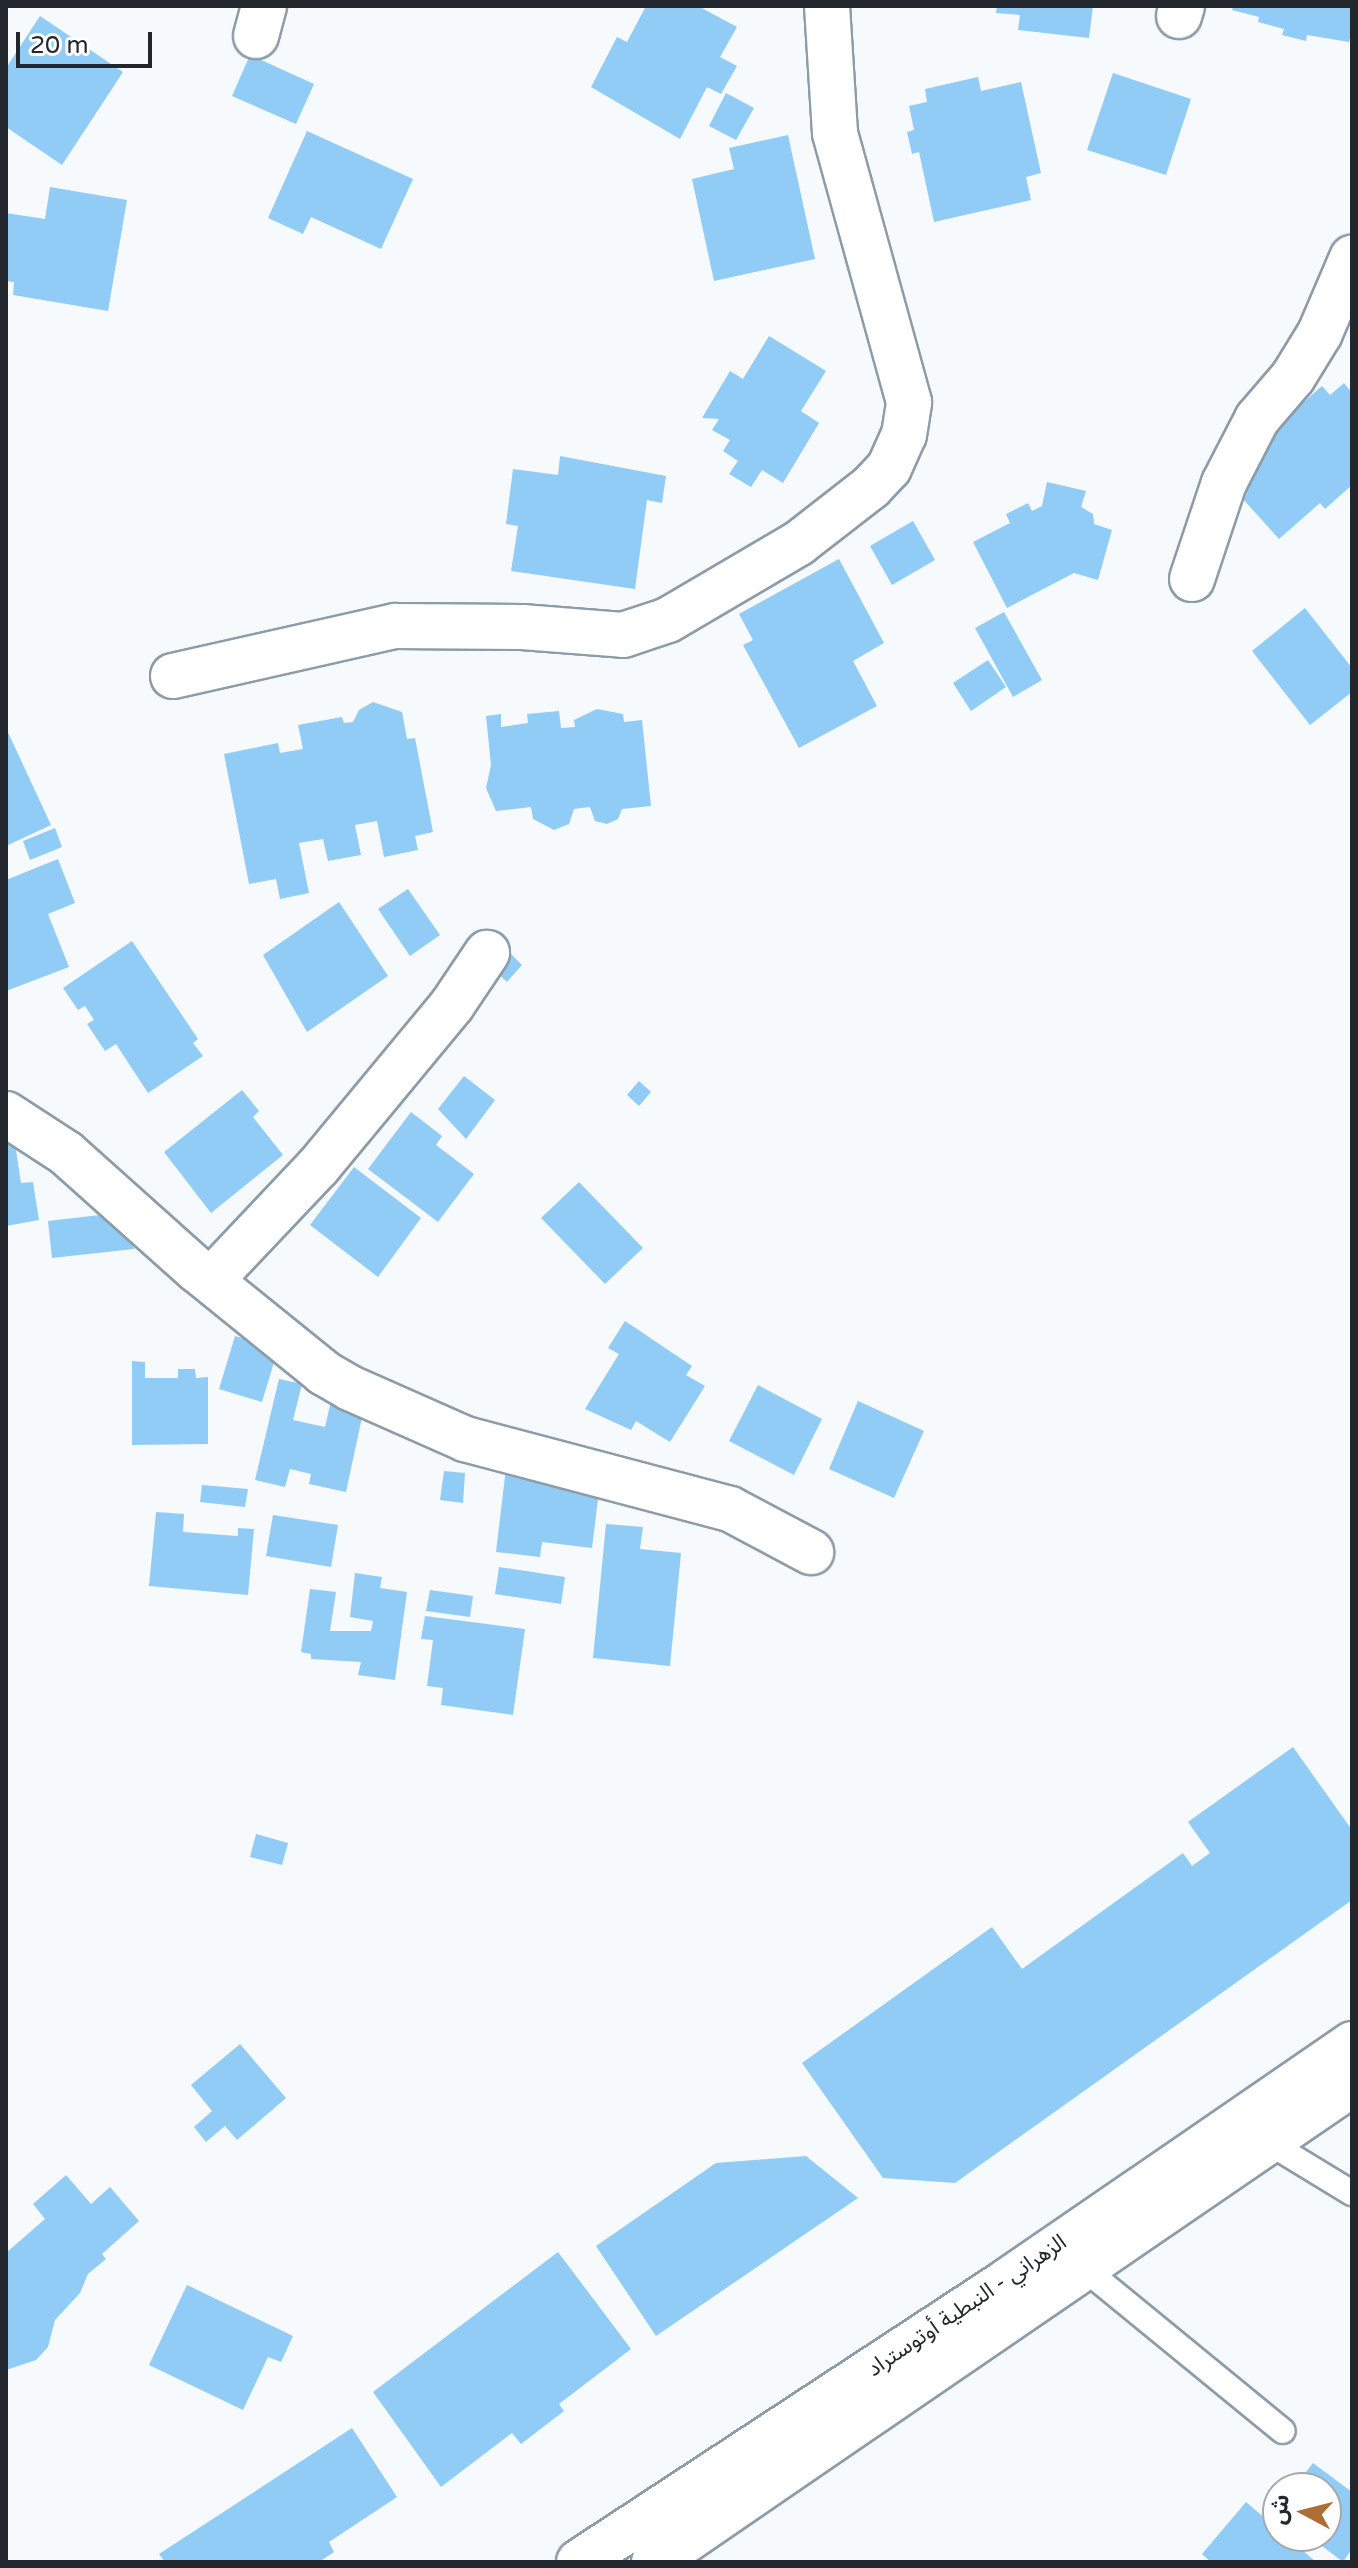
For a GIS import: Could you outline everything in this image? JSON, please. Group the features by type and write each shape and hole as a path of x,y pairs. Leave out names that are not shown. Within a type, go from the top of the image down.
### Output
{"main road":[{"path":"173,676 395,626 522,627 623,635 668,620 799,543 871,487 889,468 904,435 909,402 835,133 827,6"},
{"path":"1192,579 1224,483 1257,419 1293,377 1320,333 1352,258"},
{"path":"211,1280 318,1167 452,1005 487,953"},
{"path":"6,1114 66,1153 211,1280 324,1373 350,1388 465,1439 730,1509 811,1552"},
{"name":"الزهراني - النبطية أوتوستراد","path":"579,2562 1006,2282 1352,2044"},
{"name":"الزهراني - النبطية أوتوستراد","path":"654,2562 1086,2270 1352,2084"}],"lane":[{"path":"1268,2142 1352,2193"},
{"path":"1086,2270 1283,2431"}],"building":[{"path":"646,6 698,6 737,27 720,57 737,66 721,94 707,87 680,139 591,87 617,37 627,42"},
{"path":"997,6 1093,6 1089,38 1018,30 1020,15 996,13"},
{"path":"1233,6 1352,6 1352,31 1349,42 1307,35 1306,41 1282,35 1284,29 1258,22 1259,17 1232,10"},
{"path":"40,16 123,72 62,165 6,127 6,68"},
{"path":"250,55 314,84 296,124 232,96"},
{"path":"1113,73 1191,99 1166,175 1087,150"},
{"path":"978,77 981,91 1021,82 1041,173 1026,177 1031,200 934,222 919,152 912,154 907,132 914,130 909,106 927,102 925,89"},
{"path":"726,93 754,108 736,140 709,126"},
{"path":"307,131 413,179 381,249 311,217 303,234 268,218"},
{"path":"788,135 815,259 714,281 692,179 734,169 729,148"},
{"path":"50,187 127,200 108,311 13,295 14,282 6,281 6,213 45,219"},
{"path":"769,336 826,371 801,411 819,423 783,483 762,470 751,487 729,474 738,461 723,451 730,440 712,430 719,419 702,418 730,371 743,379"},
{"path":"1344,383 1352,393 1352,485 1325,509 1320,503 1279,539 1242,498 1247,494 1235,480 1251,448 1322,386 1330,395"},
{"path":"560,456 666,476 662,503 647,500 635,589 511,571 518,526 506,524 513,469 558,475"},
{"path":"1047,482 1086,491 1081,507 1093,514 1094,524 1112,530 1098,580 1074,573 1007,608 973,542 1010,523 1006,514 1028,503 1032,511 1042,506"},
{"path":"913,521 935,560 892,585 870,546"},
{"path":"839,559 884,643 853,661 877,706 799,748 743,645 753,640 739,614"},
{"path":"1305,608 1352,668 1352,692 1310,725 1252,651"},
{"path":"1004,612 1042,680 1013,697 975,628"},
{"path":"988,660 1006,687 971,711 953,683"},
{"path":"373,702 402,712 407,739 415,738 433,832 415,836 418,850 384,857 377,821 355,825 361,855 328,861 323,839 299,843 309,893 280,899 276,879 249,884 224,754 278,743 280,753 303,749 298,725 342,717 344,723 353,722 359,710"},
{"path":"597,709 623,714 624,722 642,720 651,806 622,809 618,819 607,824 595,821 590,807 574,809 569,824 554,830 533,819 531,807 496,811 486,788 491,765 486,716 501,714 501,727 528,723 527,714 559,711 561,728 575,727 574,720"},
{"path":"6,728 51,825 6,846"},
{"path":"55,828 62,847 30,860 23,841"},
{"path":"58,859 75,903 48,914 69,967 6,991 6,880"},
{"path":"408,889 440,935 410,956 378,909"},
{"path":"339,902 388,976 307,1032 263,955"},
{"path":"132,941 198,1039 193,1043 203,1056 148,1093 116,1044 105,1051 87,1024 94,1020 85,1006 78,1010 63,988"},
{"path":"509,952 522,965 507,982 493,969"},
{"path":"464,1076 495,1100 466,1139 438,1109"},
{"path":"639,1081 651,1092 639,1106 627,1095"},
{"path":"242,1090 259,1111 253,1117 283,1155 211,1213 164,1152"},
{"path":"411,1112 442,1136 436,1145 474,1174 438,1222 368,1169"},
{"path":"6,1135 28,1148 16,1150 21,1183 33,1182 39,1220 6,1226"},
{"path":"354,1167 421,1218 378,1277 310,1225"},
{"path":"579,1182 643,1248 605,1284 541,1218"},
{"path":"117,1213 131,1226 134,1249 52,1258 48,1221"},
{"path":"625,1321 692,1366 686,1375 705,1386 670,1442 636,1421 631,1430 585,1409 619,1354 608,1348"},
{"path":"235,1336 278,1349 262,1402 219,1389"},
{"path":"132,1361 145,1362 145,1378 178,1378 178,1369 195,1369 196,1378 208,1377 208,1444 132,1445"},
{"path":"279,1379 302,1384 293,1420 325,1427 331,1401 364,1408 346,1492 309,1484 311,1474 290,1469 285,1487 255,1480"},
{"path":"758,1385 822,1419 794,1475 729,1441"},
{"path":"858,1401 924,1431 894,1498 829,1469"},
{"path":"506,1468 534,1471 533,1482 599,1491 592,1548 542,1542 540,1557 496,1552"},
{"path":"444,1471 465,1473 463,1503 440,1500"},
{"path":"202,1485 248,1489 245,1507 200,1502"},
{"path":"156,1512 184,1514 183,1532 238,1536 238,1528 254,1529 248,1595 149,1586"},
{"path":"273,1515 338,1525 331,1567 266,1556"},
{"path":"606,1524 643,1527 640,1549 681,1553 670,1666 593,1658"},
{"path":"499,1567 565,1577 561,1604 495,1594"},
{"path":"355,1573 382,1577 380,1588 407,1592 395,1680 358,1675 361,1662 311,1659 311,1654 301,1652 310,1589 336,1592 330,1631 371,1631 373,1621 350,1617"},
{"path":"430,1590 473,1596 470,1617 426,1611"},
{"path":"425,1616 525,1629 513,1715 441,1705 443,1688 427,1686 433,1640 421,1639"},
{"path":"1293,1747 1352,1830 1352,1900 955,2183 883,2178 802,2063 992,1927 1022,1969 1183,1853 1192,1866 1210,1853 1188,1822"},
{"path":"256,1834 288,1843 282,1865 250,1857"},
{"path":"240,2044 286,2098 237,2140 225,2126 206,2142 194,2127 212,2111 191,2085"},
{"path":"806,2156 858,2198 656,2336 596,2246 716,2163"},
{"path":"66,2175 91,2204 110,2187 139,2221 102,2254 106,2259 88,2274 80,2293 55,2320 48,2347 36,2360 6,2370 6,2253 45,2219 33,2204"},
{"path":"558,2252 631,2349 559,2404 564,2411 521,2444 512,2433 441,2487 373,2392"},
{"path":"187,2285 293,2336 281,2362 268,2357 243,2410 149,2365"},
{"path":"352,2428 397,2497 329,2542 334,2552 319,2562 165,2562 159,2554"},
{"path":"1313,2463 1325,2472 1306,2472"},
{"path":"1342,2485 1352,2492 1352,2549 1343,2562 1330,2552 1342,2552"},
{"path":"1246,2502 1262,2516 1262,2552 1304,2552 1316,2562 1211,2562 1202,2554"}]}
